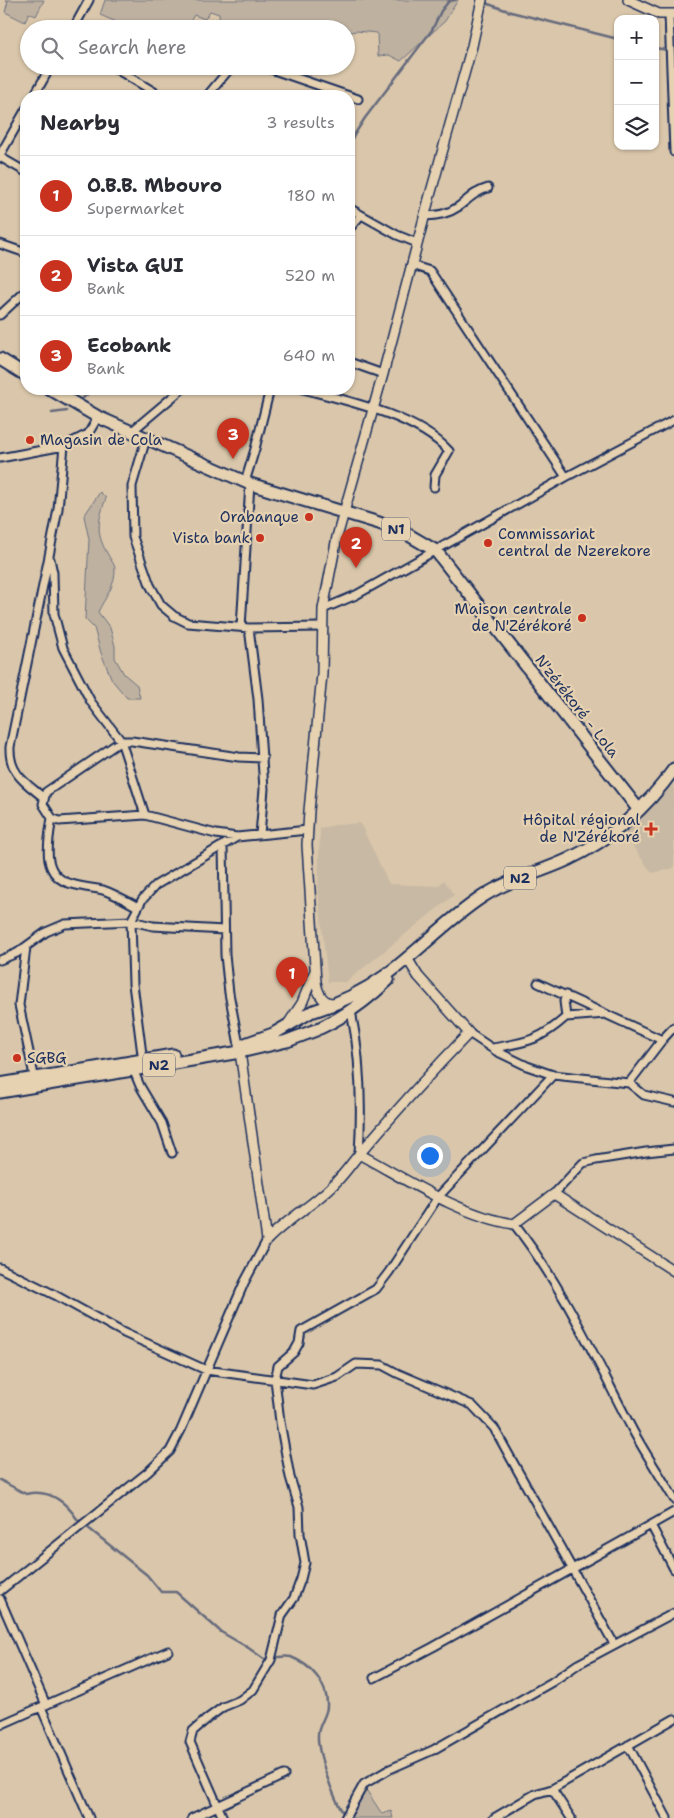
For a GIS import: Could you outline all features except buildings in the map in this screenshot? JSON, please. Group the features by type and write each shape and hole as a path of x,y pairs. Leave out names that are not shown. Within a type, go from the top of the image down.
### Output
{"highway":[{"path":"0,359 20,371"},
{"name":"N'zérékoré - Lola","path":"60,395 98,417 146,440 247,483 345,512 407,534 436,550 639,810"},
{"path":"639,810 661,787 674,769"},
{"name":"N2","path":"239,1049 286,1027 312,1012 340,1002 376,982 483,896 503,885 569,859 617,830 639,810"},
{"name":"N2","path":"0,1084 36,1082 286,1041 341,1018 391,978 407,958"},
{"path":"312,1012 305,1018 306,1024 311,1029 318,1029"},
{"name":"N2","path":"0,1092 36,1082"}],"street":[{"path":"78,20 89,0"},
{"path":"340,1002 329,1003 320,996 315,971 307,845 322,674 323,609 337,538 472,46 482,0"},
{"path":"628,0 659,14 672,14 670,57 674,152"},
{"path":"37,90 46,75"},
{"path":"127,75 151,90"},
{"path":"212,90 224,75"},
{"path":"288,75 332,90"},
{"path":"20,120 0,156 20,168"},
{"path":"424,216 447,212 458,207 477,191 488,188"},
{"path":"355,212 417,243"},
{"path":"355,222 361,216"},
{"path":"0,244 20,251"},
{"path":"411,265 430,271 566,477"},
{"path":"0,315 20,297"},
{"path":"355,364 383,374"},
{"path":"131,432 175,395"},
{"path":"260,834 264,789 263,758 258,699 245,627 247,483 268,395"},
{"path":"323,395 373,410 416,426 444,445 449,451 435,475 434,487"},
{"path":"0,458 64,446 88,434 98,417"},
{"path":"323,609 356,595 566,477 674,420"},
{"path":"146,440 132,486 133,537 150,585 161,605 174,616 188,623 245,627 322,627"},
{"path":"44,798 14,771 10,755 18,704 58,509 64,446"},
{"path":"49,556 53,573 54,614 63,648 91,702 121,741 145,815"},
{"path":"263,758 239,757 121,741 46,792 43,804 47,813 59,821 145,815 216,834 237,837 308,830"},
{"path":"52,818 48,859 50,868 56,876 71,884 104,891 138,907"},
{"path":"172,1153 162,1123 140,1086 131,921 142,900 156,886 237,837"},
{"path":"223,845 224,930 229,993 267,1240"},
{"path":"0,960 17,953 46,932 65,924 131,921 153,926 224,930"},
{"path":"26,947 19,1005 36,1082"},
{"path":"407,958 418,976 469,1033 493,1048 528,1066 554,1075 629,1083 644,1095 674,1102"},
{"path":"286,1027 302,1003 315,971"},
{"path":"538,983 566,994 662,1040"},
{"path":"566,994 564,1002 566,1017"},
{"path":"351,1011 360,1068 362,1105 359,1154"},
{"path":"493,1048 529,1042 545,1034 566,1017 606,1014"},
{"path":"629,1083 674,1027"},
{"path":"0,1591 91,1519 148,1472 170,1451 181,1430 244,1284 267,1240 279,1227 310,1205 337,1182 429,1074 469,1033"},
{"path":"223,1818 190,1742 193,1731 223,1707 240,1700 253,1690 271,1660 282,1615 294,1598 305,1563 298,1507 290,1477 280,1422 275,1380 278,1366 294,1352 302,1331 376,1288 390,1272 438,1197 554,1075"},
{"path":"514,1224 554,1194 583,1163 674,1149"},
{"path":"359,1154 438,1197 493,1221 514,1224 533,1248 554,1280 632,1430 674,1500"},
{"path":"554,1194 674,1271"},
{"path":"0,1268 55,1295 124,1333 206,1370 313,1385 337,1377 356,1364 382,1364 397,1373 472,1405 494,1428 614,1644"},
{"path":"374,1678 674,1512"},
{"path":"652,1525 674,1569"},
{"path":"0,1599 89,1818"},
{"path":"347,1815 364,1784 449,1741 552,1682 578,1664 674,1613"},
{"path":"0,1725 168,1651"},
{"path":"494,1818 534,1794 552,1789 674,1720"},
{"path":"628,1745 667,1818"},
{"path":"192,1818 284,1775"},
{"path":"552,1789 571,1818"}],"shaded area":[{"path":"5,0 44,0 36,16 29,13 26,20 21,20 5,12 8,1"},
{"path":"105,0 458,0 445,21 401,61 389,55 378,56 377,33 355,31 355,20 219,20 219,14 210,11 205,19 194,15 191,20 112,20 100,15"},
{"path":"100,492 106,498 99,525 100,538 115,568 115,574 112,586 98,612 110,628 115,646 115,658 124,674 137,685 140,698 127,698 112,680 101,653 94,628 85,619 89,539 84,516"},
{"name":"Hôpital régional de N'Zérékoré","path":"674,784 674,868 652,873 623,833"},
{"path":"360,823 389,884 438,886 444,880 454,895 346,982 328,982 318,890 320,828"},
{"path":"365,1788 382,1814 391,1811 393,1818 351,1818"}],"waterway":[{"path":"355,134 432,30 441,11 449,1 455,0"},
{"path":"477,0 511,12 614,38"},
{"path":"659,49 674,51"},
{"path":"82,399 86,395"},
{"path":"52,413 67,411"},
{"path":"0,1480 26,1494 42,1493 61,1502 77,1519 147,1575 161,1592 176,1592 221,1632 264,1659 288,1656 298,1660 311,1670 317,1676 327,1698 327,1710 318,1731 320,1754 331,1787 344,1815"}],"place":[{"name":"Magasin de Cola","path":"30,440"},
{"name":"Ecobank","path":"233,459"},
{"name":"Orabanque","path":"309,517"},
{"name":"Vista bank","path":"260,538"},
{"name":"Commissariat central de Nzerekore","path":"488,543"},
{"name":"Vista GUI","path":"356,568"},
{"name":"Maison centrale de N'Zérékoré","path":"582,618"},
{"name":"Hôpital régional de N'Zérékoré","path":"651,829"},
{"name":"O.B.B. Mbouro","path":"292,998"},
{"name":"SGBG","path":"17,1058"}]}
